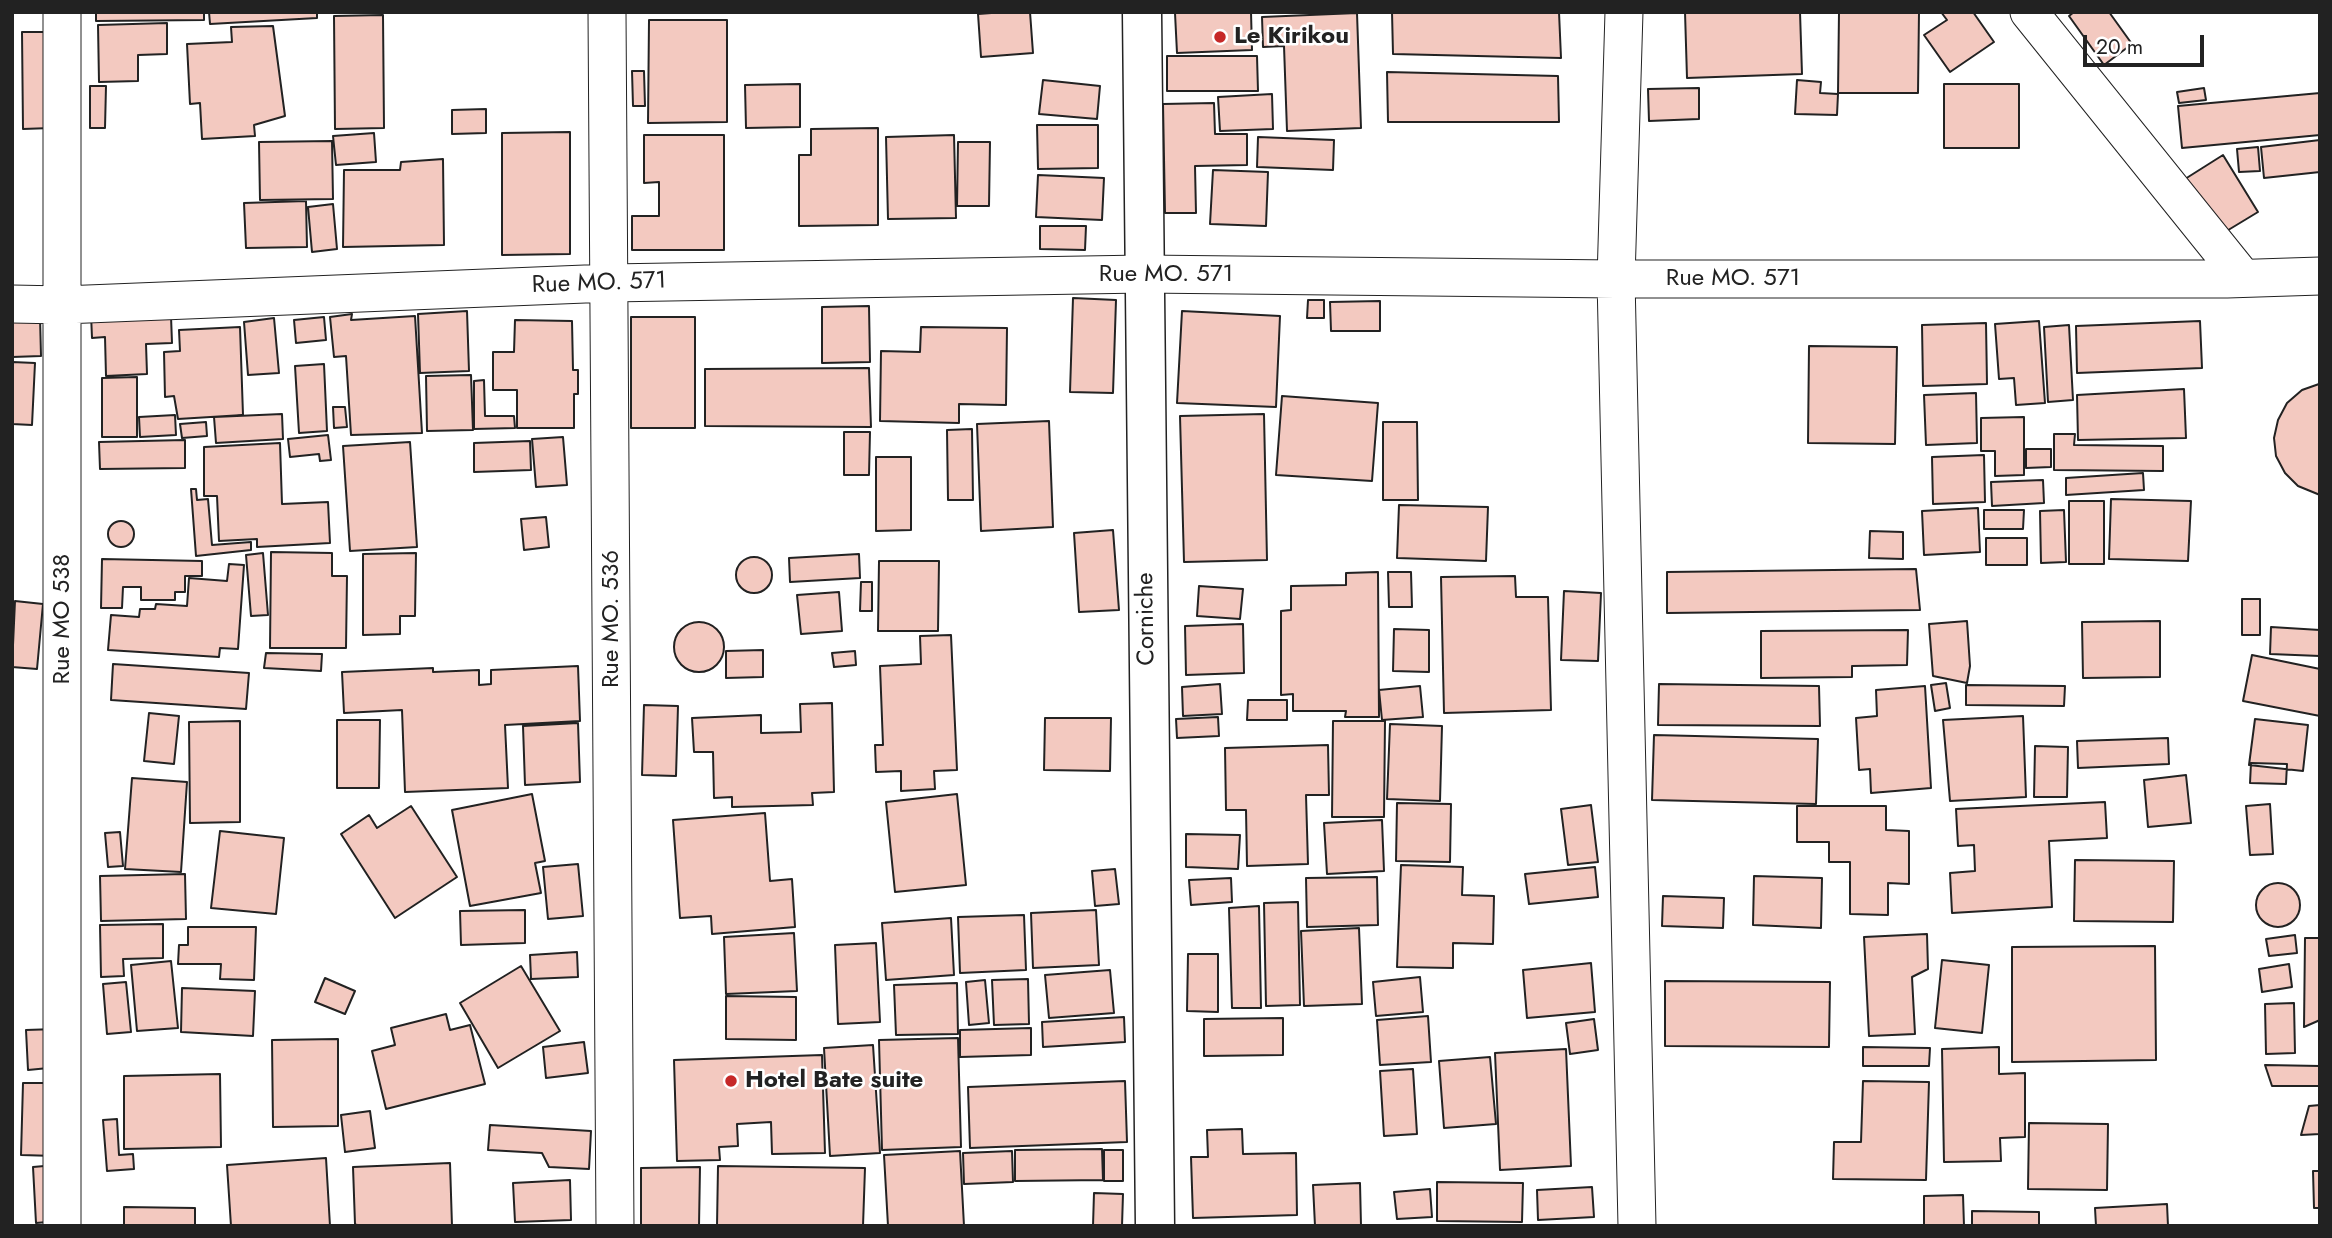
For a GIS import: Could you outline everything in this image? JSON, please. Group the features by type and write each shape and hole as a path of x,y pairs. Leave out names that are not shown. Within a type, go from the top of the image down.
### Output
{"street":[{"name":"Rue MO 538","path":"62,12 62,1226"},
{"name":"Rue MO. 536","path":"607,12 615,1226"},
{"name":"Corniche","path":"1142,12 1154,1226"},
{"path":"1624,12 1616,279 1637,1226"},
{"path":"2029,12 2243,278"},
{"name":"Rue MO. 571","path":"12,304 63,305 610,283 1143,274 1616,279 2320,276"}],"building":[{"path":"96,12 204,12 204,20 96,21"},
{"path":"209,12 317,12 317,18 210,24"},
{"path":"1030,12 1033,53 981,57 978,14"},
{"path":"1251,12 1252,50 1177,53 1175,13"},
{"path":"1392,12 1559,12 1561,58 1393,54"},
{"path":"1685,12 1800,12 1802,74 1687,78"},
{"path":"1839,12 1919,12 1918,93 1838,93"},
{"path":"1941,12 1973,12 1994,42 1950,72 1924,35 1947,20"},
{"path":"2074,12 2109,12 2132,44 2104,65 2069,16"},
{"path":"1357,13 1361,128 1287,131 1284,46 1263,47 1262,17"},
{"path":"383,15 384,128 335,129 334,16"},
{"path":"649,20 727,20 727,122 648,123"},
{"path":"167,23 167,54 138,55 138,81 99,82 98,25"},
{"path":"273,26 285,116 254,125 255,136 202,139 200,103 190,104 187,44 232,42 231,27"},
{"path":"22,32 50,32 51,128 23,129"},
{"path":"1167,56 1257,56 1258,91 1167,91"},
{"path":"632,71 644,71 645,106 633,106"},
{"path":"1387,72 1558,76 1559,122 1388,122"},
{"path":"1043,80 1100,86 1097,119 1039,114"},
{"path":"1797,80 1821,82 1820,93 1838,94 1837,115 1795,114"},
{"path":"800,84 800,127 746,128 745,85"},
{"path":"1944,84 2019,84 2019,148 1944,148"},
{"path":"90,86 106,86 105,128 90,128"},
{"path":"1699,88 1699,119 1649,121 1648,89"},
{"path":"2204,88 2206,100 2179,103 2177,92"},
{"path":"2320,93 2320,135 2182,148 2178,106"},
{"path":"1272,94 1273,129 1220,131 1218,97"},
{"path":"1214,103 1215,134 1247,134 1247,165 1195,166 1196,213 1165,213 1163,104"},
{"path":"486,109 486,133 452,134 452,110"},
{"path":"1037,125 1098,125 1098,168 1038,169"},
{"path":"878,128 878,225 799,226 799,155 811,155 811,129"},
{"path":"570,132 570,254 502,255 502,133"},
{"path":"374,133 376,162 336,165 333,136"},
{"path":"644,135 724,135 724,250 632,250 632,216 659,216 659,182 644,183"},
{"path":"954,135 956,218 888,219 886,137"},
{"path":"1258,137 1334,140 1333,170 1257,167"},
{"path":"2320,140 2320,172 2264,178 2261,147"},
{"path":"332,141 333,199 260,200 259,142"},
{"path":"958,142 990,142 989,206 957,206"},
{"path":"2258,147 2260,171 2239,172 2237,149"},
{"path":"2223,155 2258,212 2220,235 2185,179"},
{"path":"443,159 444,245 343,247 344,170 400,170 401,162"},
{"path":"1213,170 1268,172 1266,226 1210,224"},
{"path":"1038,175 1104,178 1102,220 1036,217"},
{"path":"306,201 307,247 246,248 244,203"},
{"path":"333,204 337,249 312,252 308,207"},
{"path":"1040,226 1086,226 1085,250 1040,249"},
{"path":"1073,298 1116,300 1113,393 1070,392"},
{"path":"1308,300 1324,300 1324,318 1307,318"},
{"path":"1380,301 1380,331 1331,331 1330,302"},
{"path":"869,306 870,362 822,363 822,307"},
{"path":"467,311 469,371 420,373 418,314"},
{"path":"1182,311 1280,316 1276,407 1177,403"},
{"path":"91,314 171,316 172,343 146,344 147,374 106,376 105,337 92,338"},
{"path":"352,314 351,320 415,316 422,433 351,435 346,356 334,357 330,317"},
{"path":"40,317 41,356 12,357 12,318"},
{"path":"324,317 326,340 296,343 294,320"},
{"path":"631,317 695,317 695,428 631,428"},
{"path":"274,318 279,373 248,375 244,322"},
{"path":"515,320 572,321 573,370 578,370 578,394 574,394 574,428 517,428 517,390 493,390 493,352 514,352"},
{"path":"2039,321 2045,403 2016,405 2014,378 1999,379 1995,324"},
{"path":"2200,321 2202,368 2077,373 2076,326"},
{"path":"1986,323 1987,384 1923,386 1922,325"},
{"path":"2069,325 2073,400 2048,402 2044,327"},
{"path":"240,327 243,415 178,419 174,396 165,397 164,352 180,351 179,330"},
{"path":"921,327 1007,328 1006,405 959,404 959,423 880,421 881,351 920,352"},
{"path":"1809,346 1897,347 1895,444 1808,443"},
{"path":"12,362 35,363 32,425 12,424"},
{"path":"324,364 327,431 299,433 295,366"},
{"path":"869,368 871,427 705,426 705,369"},
{"path":"471,375 473,430 427,431 426,376"},
{"path":"137,377 137,437 102,437 102,378"},
{"path":"484,380 485,416 514,416 515,428 474,429 474,381"},
{"path":"2320,384 2320,495 2298,486 2285,473 2276,456 2274,438 2278,420 2287,403 2302,390"},
{"path":"2184,389 2186,438 2078,440 2077,395"},
{"path":"1976,393 1977,443 1926,445 1924,395"},
{"path":"1282,396 1378,403 1372,481 1276,475"},
{"path":"333,407 345,407 347,427 334,428"},
{"path":"282,414 283,439 216,443 214,417"},
{"path":"1264,414 1267,560 1184,562 1180,416"},
{"path":"175,415 176,435 140,437 139,417"},
{"path":"2024,417 2024,475 1995,476 1995,451 1981,451 1981,418"},
{"path":"1049,421 1053,527 981,531 977,424"},
{"path":"206,422 207,436 182,438 180,424"},
{"path":"1383,422 1417,422 1418,500 1383,500"},
{"path":"972,429 973,500 948,500 947,430"},
{"path":"844,432 870,432 869,475 844,475"},
{"path":"2054,434 2075,434 2074,445 2163,446 2163,471 2054,470"},
{"path":"328,435 331,460 320,461 319,454 290,457 288,439"},
{"path":"563,437 567,485 536,487 532,439"},
{"path":"185,440 185,468 100,469 99,442"},
{"path":"530,441 531,470 474,472 474,443"},
{"path":"410,442 417,547 350,551 343,446"},
{"path":"280,443 282,504 328,502 330,543 257,547 257,539 219,541 217,496 204,496 204,447"},
{"path":"2026,449 2051,449 2051,467 2026,468"},
{"path":"1984,455 1985,502 1933,504 1932,457"},
{"path":"876,457 911,457 911,530 876,531"},
{"path":"2143,473 2144,490 2066,495 2066,478"},
{"path":"2043,480 2044,503 1992,506 1991,482"},
{"path":"191,489 196,489 197,500 208,499 212,545 251,542 251,550 196,556"},
{"path":"2111,499 2191,501 2188,561 2109,559"},
{"path":"2069,501 2104,501 2104,564 2069,564"},
{"path":"1399,505 1488,507 1486,561 1397,558"},
{"path":"1978,508 1980,552 1924,555 1922,511"},
{"path":"1984,510 2024,510 2023,529 1984,529"},
{"path":"2064,510 2066,562 2041,563 2040,511"},
{"path":"546,517 549,547 524,550 521,519"},
{"path":"121,521 130,525 134,534 130,543 121,547 112,543 108,534 112,525"},
{"path":"1113,530 1119,610 1079,612 1074,533"},
{"path":"1870,531 1903,532 1903,559 1869,558"},
{"path":"1986,538 2027,538 2027,565 1986,565"},
{"path":"271,552 332,553 332,576 347,576 346,648 270,648"},
{"path":"263,553 268,615 251,616 246,555"},
{"path":"416,553 415,616 400,616 400,634 363,635 363,554"},
{"path":"859,554 860,578 790,582 789,558"},
{"path":"754,557 767,562 772,575 767,588 754,593 741,588 736,575 741,562"},
{"path":"102,559 202,561 202,576 185,576 185,592 175,592 175,600 141,600 141,587 123,587 122,608 101,608"},
{"path":"879,561 939,561 938,631 878,631"},
{"path":"229,564 244,565 238,649 220,648 219,657 108,650 111,615 139,617 140,609 155,609 156,604 187,606 189,578 227,581"},
{"path":"1916,569 1920,610 1667,613 1667,572"},
{"path":"1378,572 1379,717 1345,717 1346,711 1293,711 1293,694 1281,695 1281,611 1291,610 1291,586 1346,585 1346,573"},
{"path":"1388,572 1411,572 1412,607 1389,607"},
{"path":"1515,576 1516,597 1548,597 1551,710 1444,713 1441,577"},
{"path":"861,582 872,582 872,611 860,611"},
{"path":"1199,586 1243,589 1240,619 1197,616"},
{"path":"1564,591 1601,593 1598,661 1561,660"},
{"path":"839,592 842,631 801,634 797,595"},
{"path":"2242,599 2260,599 2260,635 2242,635"},
{"path":"15,601 43,604 37,669 12,667"},
{"path":"1967,621 1970,666 1967,683 1933,676 1929,624"},
{"path":"2160,621 2160,677 2083,678 2082,622"},
{"path":"699,622 717,629 724,647 717,665 699,672 681,665 674,647 681,629"},
{"path":"1243,624 1244,673 1186,675 1185,626"},
{"path":"2271,627 2320,630 2320,656 2270,654"},
{"path":"1394,629 1429,630 1429,672 1393,671"},
{"path":"1908,630 1907,665 1852,666 1852,677 1761,678 1761,631"},
{"path":"951,635 957,770 934,771 935,789 901,791 901,771 876,772 875,745 883,745 880,666 921,664 920,636"},
{"path":"763,650 763,677 726,678 726,651"},
{"path":"855,651 856,665 834,667 832,653"},
{"path":"266,653 322,654 321,671 264,668"},
{"path":"2252,655 2320,669 2320,716 2243,701"},
{"path":"113,664 249,673 246,709 111,700"},
{"path":"578,666 580,721 505,725 508,788 405,792 402,710 344,713 342,672 433,668 433,672 479,670 479,685 491,684 491,670"},
{"path":"1946,683 1950,708 1935,711 1931,685"},
{"path":"1220,684 1222,714 1183,716 1182,687"},
{"path":"1659,684 1819,686 1820,726 1658,725"},
{"path":"1966,685 2065,686 2064,706 1966,705"},
{"path":"1420,686 1423,717 1382,720 1379,690"},
{"path":"1925,686 1931,788 1871,793 1870,769 1859,770 1856,718 1877,716 1876,690"},
{"path":"1248,700 1287,700 1287,720 1247,720"},
{"path":"832,703 834,792 812,793 813,805 732,807 732,797 714,798 713,752 694,752 692,718 761,715 761,733 801,732 800,704"},
{"path":"644,705 678,706 676,776 642,775"},
{"path":"149,713 179,716 174,764 144,761"},
{"path":"2023,716 2026,797 1950,801 1943,720"},
{"path":"1218,717 1219,736 1177,738 1176,719"},
{"path":"1045,718 1111,718 1110,771 1044,770"},
{"path":"2255,719 2308,725 2303,771 2249,765"},
{"path":"337,720 380,720 379,788 337,788"},
{"path":"240,721 240,822 190,823 189,722"},
{"path":"1333,721 1385,721 1384,817 1332,817"},
{"path":"578,723 580,782 525,785 523,726"},
{"path":"1390,724 1442,726 1440,801 1387,799"},
{"path":"1654,735 1818,739 1816,804 1652,800"},
{"path":"2168,738 2169,764 2078,768 2077,741"},
{"path":"1328,745 1329,795 1306,795 1308,864 1247,866 1246,810 1226,810 1225,748"},
{"path":"2035,746 2068,747 2067,797 2034,797"},
{"path":"2251,763 2287,764 2286,784 2250,783"},
{"path":"2186,775 2191,823 2148,827 2144,780"},
{"path":"132,778 187,782 181,872 125,869"},
{"path":"532,794 545,861 535,863 541,893 470,906 452,810"},
{"path":"957,794 966,885 895,892 886,802"},
{"path":"2105,802 2107,838 2049,841 2052,907 1952,913 1950,873 1975,871 1974,845 1958,846 1956,809"},
{"path":"1397,803 1451,804 1450,862 1396,861"},
{"path":"2270,804 2273,854 2250,855 2246,806"},
{"path":"1591,805 1598,862 1568,865 1561,809"},
{"path":"411,806 457,877 395,918 341,834 369,815 377,828"},
{"path":"1797,806 1886,806 1886,830 1909,831 1909,884 1888,883 1888,915 1850,914 1850,862 1829,862 1829,842 1797,842"},
{"path":"765,813 770,881 792,879 795,927 712,934 711,916 680,918 673,820"},
{"path":"1382,820 1384,871 1327,874 1324,823"},
{"path":"220,831 284,838 276,914 211,908"},
{"path":"120,832 123,866 108,867 105,833"},
{"path":"1186,834 1240,835 1238,869 1186,867"},
{"path":"2075,860 2174,861 2173,922 2074,921"},
{"path":"578,864 583,916 548,919 543,867"},
{"path":"1401,865 1463,867 1462,895 1494,896 1493,944 1453,943 1453,968 1397,967"},
{"path":"1595,867 1598,897 1529,904 1525,874"},
{"path":"1115,869 1119,904 1095,906 1092,871"},
{"path":"185,874 186,919 101,921 100,876"},
{"path":"1754,876 1822,878 1821,928 1753,925"},
{"path":"1377,877 1378,925 1307,927 1306,878"},
{"path":"1231,878 1232,902 1191,905 1189,880"},
{"path":"2278,883 2293,890 2300,905 2293,920 2278,927 2263,920 2256,905 2263,890"},
{"path":"1663,896 1724,898 1723,928 1662,926"},
{"path":"1298,902 1300,1005 1266,1006 1264,903"},
{"path":"1259,906 1261,1008 1232,1008 1229,908"},
{"path":"525,910 525,943 461,945 460,911"},
{"path":"1096,910 1099,965 1033,968 1031,913"},
{"path":"1024,915 1026,970 960,973 958,917"},
{"path":"951,918 954,975 886,980 882,923"},
{"path":"163,924 163,958 123,959 124,976 101,977 100,925"},
{"path":"188,927 256,927 254,980 220,979 221,964 178,964 179,945 188,945"},
{"path":"1359,928 1362,1004 1304,1006 1301,931"},
{"path":"794,933 797,991 726,994 724,937"},
{"path":"1927,934 1928,969 1912,977 1915,1034 1869,1036 1864,937"},
{"path":"2295,935 2297,953 2269,956 2266,939"},
{"path":"2305,938 2320,938 2320,1020 2304,1027"},
{"path":"876,943 880,1022 838,1024 835,945"},
{"path":"2155,946 2156,1060 2012,1062 2012,947"},
{"path":"577,952 578,977 531,979 530,955"},
{"path":"1188,954 1218,954 1218,1012 1187,1011"},
{"path":"1942,960 1989,965 1982,1033 1935,1028"},
{"path":"171,961 178,1028 137,1031 131,965"},
{"path":"1591,963 1595,1012 1527,1018 1523,970"},
{"path":"2289,964 2292,987 2262,992 2259,969"},
{"path":"521,966 560,1031 498,1068 460,1003"},
{"path":"1110,970 1114,1013 1049,1018 1045,975"},
{"path":"1420,977 1423,1012 1376,1016 1373,982"},
{"path":"325,978 355,991 345,1014 315,1002"},
{"path":"1028,979 1029,1024 994,1025 992,980"},
{"path":"985,980 989,1023 969,1025 966,982"},
{"path":"1665,981 1830,982 1829,1047 1665,1046"},
{"path":"126,982 131,1032 107,1034 103,984"},
{"path":"957,983 958,1034 896,1035 894,985"},
{"path":"182,988 255,991 253,1036 181,1032"},
{"path":"726,996 796,997 796,1040 726,1039"},
{"path":"2294,1003 2295,1053 2266,1054 2265,1004"},
{"path":"446,1014 450,1030 470,1025 485,1084 386,1109 372,1051 395,1045 391,1028"},
{"path":"1428,1016 1431,1062 1380,1065 1377,1020"},
{"path":"1124,1017 1125,1042 1043,1047 1042,1022"},
{"path":"1283,1018 1283,1055 1204,1056 1204,1019"},
{"path":"1594,1019 1598,1050 1570,1054 1566,1023"},
{"path":"1031,1028 1031,1055 960,1057 960,1030"},
{"path":"56,1029 59,1067 28,1070 26,1030"},
{"path":"958,1038 961,1147 882,1150 879,1040"},
{"path":"338,1039 338,1126 273,1127 272,1040"},
{"path":"584,1042 588,1073 546,1078 543,1047"},
{"path":"873,1045 880,1153 830,1156 824,1048"},
{"path":"1863,1047 1930,1048 1929,1066 1863,1066"},
{"path":"1999,1047 1999,1074 2025,1073 2025,1137 2000,1138 2001,1161 1944,1162 1942,1049"},
{"path":"1566,1049 1571,1166 1500,1170 1495,1053"},
{"path":"822,1055 825,1153 772,1154 771,1122 737,1124 738,1146 719,1147 720,1160 677,1161 674,1060"},
{"path":"1490,1057 1496,1124 1444,1128 1439,1061"},
{"path":"2265,1065 2320,1066 2320,1086 2272,1086"},
{"path":"1413,1069 1417,1134 1384,1136 1380,1071"},
{"path":"220,1074 221,1147 124,1149 124,1076"},
{"path":"1125,1081 1127,1142 970,1148 968,1087"},
{"path":"1863,1081 1929,1082 1926,1180 1833,1179 1834,1142 1861,1142"},
{"path":"23,1083 56,1083 55,1156 21,1155"},
{"path":"2320,1105 2320,1134 2301,1135 2309,1106"},
{"path":"370,1111 375,1148 345,1152 341,1115"},
{"path":"117,1119 119,1155 133,1154 134,1169 107,1171 103,1120"},
{"path":"2029,1123 2108,1124 2107,1190 2028,1189"},
{"path":"490,1125 591,1131 589,1169 549,1167 542,1153 488,1150"},
{"path":"1242,1129 1243,1154 1296,1153 1297,1215 1193,1218 1191,1157 1208,1157 1207,1130"},
{"path":"1102,1149 1103,1180 1015,1181 1015,1150"},
{"path":"1104,1150 1123,1150 1123,1181 1104,1181"},
{"path":"960,1151 964,1226 888,1226 884,1155"},
{"path":"1012,1151 1013,1182 964,1184 963,1153"},
{"path":"326,1158 330,1226 231,1226 227,1165"},
{"path":"450,1163 452,1226 355,1224 353,1167"},
{"path":"56,1165 58,1221 36,1223 33,1167"},
{"path":"718,1166 865,1168 863,1226 717,1226"},
{"path":"700,1167 699,1226 641,1226 641,1168"},
{"path":"2313,1171 2320,1171 2320,1208 2314,1208"},
{"path":"570,1180 571,1220 515,1222 513,1183"},
{"path":"1437,1182 1523,1183 1522,1222 1437,1221"},
{"path":"1360,1183 1361,1226 1315,1226 1313,1185"},
{"path":"1592,1187 1594,1217 1538,1220 1537,1190"},
{"path":"1430,1189 1432,1217 1397,1219 1394,1192"},
{"path":"1094,1193 1123,1194 1122,1226 1093,1226"},
{"path":"1963,1195 1964,1226 1924,1226 1924,1196"},
{"path":"2167,1204 2168,1226 2096,1226 2095,1208"},
{"path":"124,1207 195,1208 195,1226 124,1226"},
{"path":"1972,1211 2039,1212 2039,1226 1972,1226"}],"place":[{"name":"Le Kirikou","path":"1220,37"},
{"name":"Hotel Bate suite","path":"731,1081"}]}
